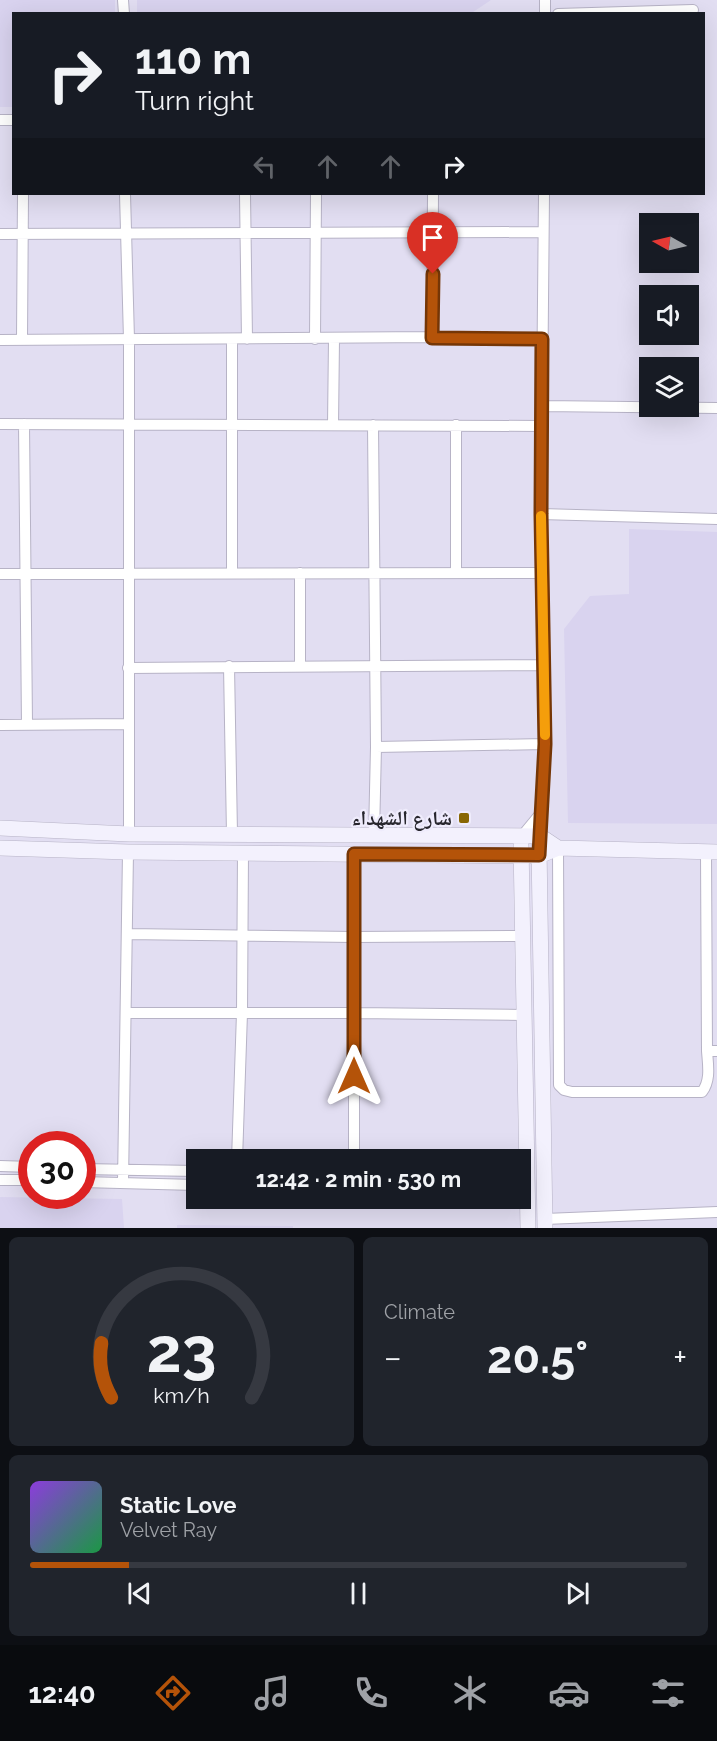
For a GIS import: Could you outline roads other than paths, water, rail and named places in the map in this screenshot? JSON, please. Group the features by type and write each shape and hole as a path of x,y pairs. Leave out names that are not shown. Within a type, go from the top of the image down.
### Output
{"main road":[{"path":"0,828 129,834 540,836 558,848"},
{"path":"522,836 520,855 524,1149"},
{"path":"540,836 545,1224"},
{"path":"0,848 128,852 520,855 539,855 558,848 711,852"},
{"path":"526,1209 528,1228"}],"street":[{"path":"663,12 693,10"},
{"path":"22,339 23,195"},
{"path":"125,195 129,339 129,834"},
{"path":"245,195 247,339"},
{"path":"315,339 316,195"},
{"path":"432,338 433,195"},
{"path":"540,836 545,744 541,514 544,195"},
{"path":"0,234 543,232"},
{"path":"232,339 232,573"},
{"path":"333,425 334,339"},
{"path":"0,340 542,339"},
{"path":"542,406 717,408"},
{"path":"0,424 542,426"},
{"path":"24,424 27,724"},
{"path":"373,425 376,573 374,835"},
{"path":"456,425 456,573"},
{"path":"541,514 717,519"},
{"path":"300,573 300,666"},
{"path":"0,574 543,573"},
{"path":"128,668 544,665"},
{"path":"229,666 232,834"},
{"path":"0,725 128,724"},
{"path":"376,747 545,744"},
{"path":"522,836 541,813"},
{"path":"558,848 560,1085 564,1090 572,1092 702,1092 706,1086 712,1051 711,852"},
{"path":"123,1183 128,852"},
{"path":"237,1149 242,1013 243,852"},
{"path":"354,854 354,1149"},
{"path":"127,934 354,937 522,936"},
{"path":"126,1013 523,1015"},
{"path":"0,1166 18,1167"},
{"path":"96,1169 186,1171"},
{"path":"0,1180 18,1180"},
{"path":"96,1182 186,1185"},
{"path":"545,1224 706,1210 717,1212"}],"place":[{"name":"شارع الشهداء","path":"464,818"}]}
